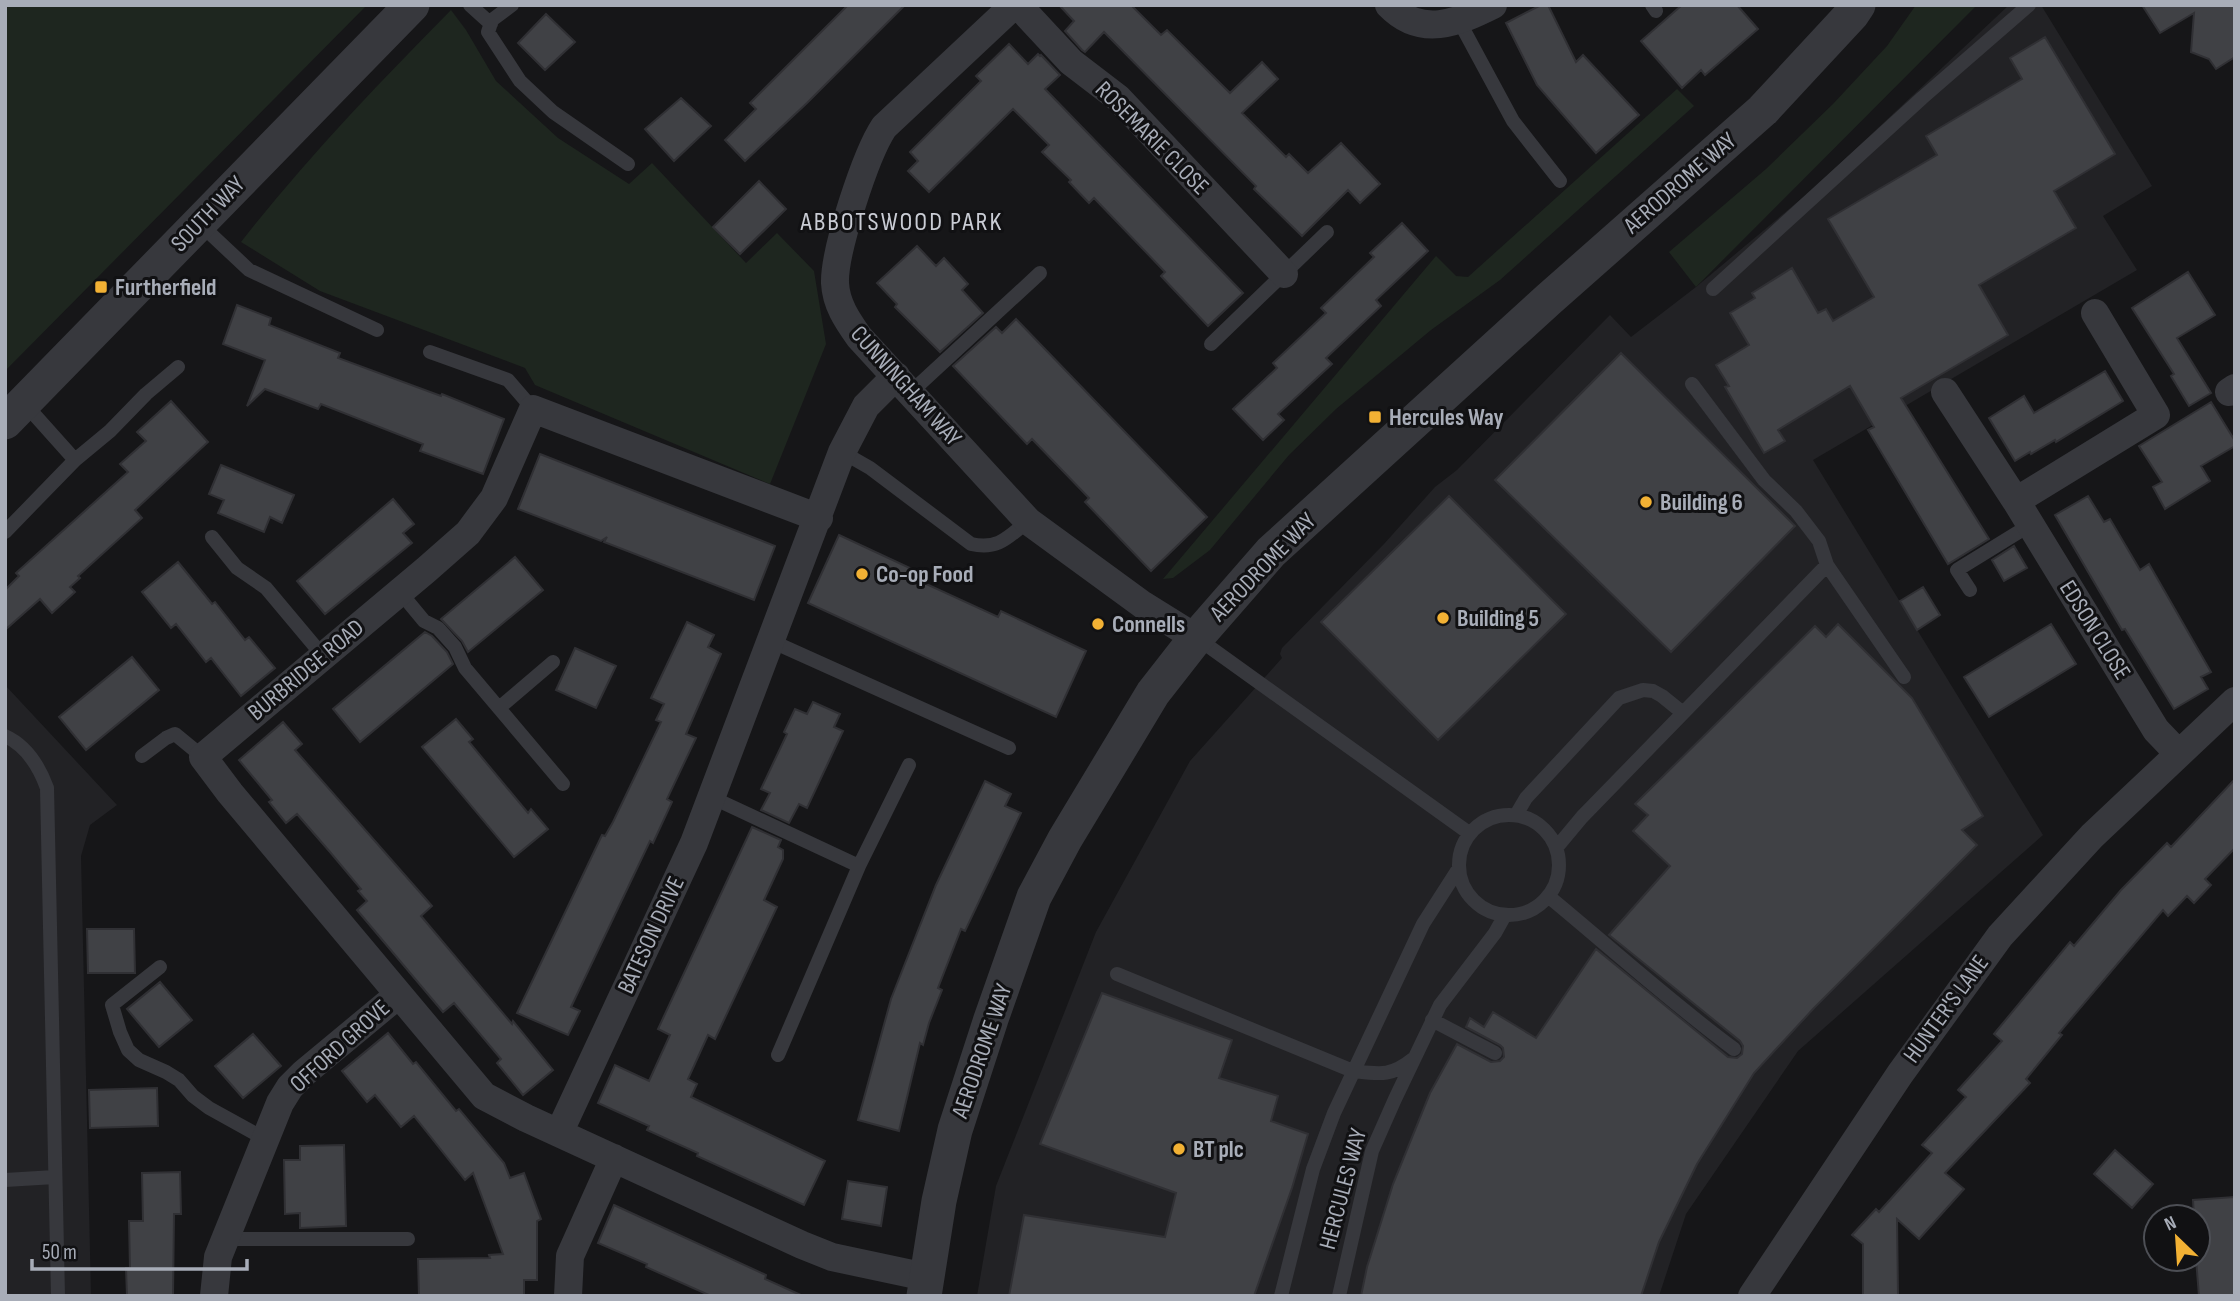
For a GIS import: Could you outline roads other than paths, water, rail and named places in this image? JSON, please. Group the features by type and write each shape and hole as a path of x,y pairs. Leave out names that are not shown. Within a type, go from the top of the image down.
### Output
{"street":[{"name":"SOUTH WAY","path":"15,413 412,5"},
{"name":"ROSEMARIE CLOSE","path":"1016,5 1071,62 1118,98 1284,274"},
{"name":"CUNNINGHAM WAY","path":"1016,5 884,127 867,158 836,265 835,284 844,316 859,337 1028,521 1143,606 1196,638"},
{"path":"1389,5 1400,16 1413,22 1443,24 1459,21 1491,6"},
{"name":"AERODROME WAY","path":"925,1286 939,1201 955,1130 1034,897 1065,839 1153,693 1196,638 1271,552 1549,299 1763,110 1858,5"},
{"path":"2023,513 2156,415 2095,313"},
{"name":"BATESON DRIVE","path":"559,1133 672,894 842,452 866,406 903,384"},
{"name":"EDSON CLOSE","path":"1945,392 2152,723 2164,740 2179,754"},
{"path":"533,409 818,518"},
{"name":"BURBRIDGE ROAD","path":"203,757 468,533 494,498 533,409"},
{"name":"HUNTER'S LANE","path":"1752,1296 1979,962 2092,836 2235,701"},
{"path":"203,757 230,793 484,1096 498,1105 802,1245 925,1286"},
{"name":"OFFORD GROVE","path":"214,1296 218,1257 224,1239 280,1103 290,1087 398,995"},
{"path":"568,1296 570,1255 614,1158"}],"lane":[{"path":"470,5 491,24"},
{"path":"512,5 492,20 488,32 520,81 553,112 628,164"},
{"path":"1713,289 1922,98 2029,5"},
{"path":"1459,21 1513,121 1560,181"},
{"path":"199,223 248,270 377,330"},
{"path":"1211,344 1326,232"},
{"path":"903,384 1040,273"},
{"path":"430,352 508,380 533,409"},
{"path":"5,532 75,460 178,367"},
{"path":"1692,384 1764,480 1796,511 1819,541 1827,565 1904,677"},
{"path":"15,413 75,460"},
{"path":"842,452 870,468 971,544 985,547 998,544 1028,521"},
{"path":"1970,590 1957,570 2023,513"},
{"path":"212,537 237,568 266,588 323,656"},
{"path":"1556,847 1827,565"},
{"path":"400,592 425,621 438,628 455,647 465,668 563,784"},
{"path":"1196,638 1469,833 1482,822 1497,815 1517,815 1533,820 1547,831 1556,847 1559,863 1557,881 1539,905 1527,913 1505,915 1487,911 1473,900 1457,871"},
{"path":"771,641 1009,748"},
{"path":"499,708 553,662"},
{"path":"1517,815 1526,798 1619,698 1643,690 1653,691 1684,713"},
{"path":"142,756 175,734 203,757"},
{"path":"5,736 24,748 40,769 47,788 58,1296"},
{"path":"778,1055 859,866 909,765"},
{"path":"711,797 859,866"},
{"name":"HERCULES WAY","path":"1281,1296 1313,1169 1353,1071 1423,924 1457,871 1460,852 1469,833"},
{"path":"1548,896 1630,963 1680,1009 1734,1049"},
{"name":"HERCULES WAY","path":"1339,1296 1372,1151 1440,1004 1495,933 1505,915"},
{"path":"160,967 112,1005 128,1050 139,1060 179,1080 209,1108 265,1139"},
{"path":"1117,974 1353,1071 1389,1074 1414,1058"},
{"path":"1432,1020 1495,1053"},
{"path":"5,1180 55,1177"},
{"path":"224,1239 408,1239"}],"place":[{"name":"Furtherfield","path":"101,287"},
{"name":"Hercules Way","path":"1375,417"},
{"name":"Building 6","path":"1646,502"},
{"name":"Co-op Food","path":"862,574"},
{"name":"Building 5","path":"1443,618"},
{"name":"Connells","path":"1098,624"},
{"name":"BT plc","path":"1179,1149"}],"district":[{"name":"ABBOTSWOOD PARK","path":"902,222"}]}
